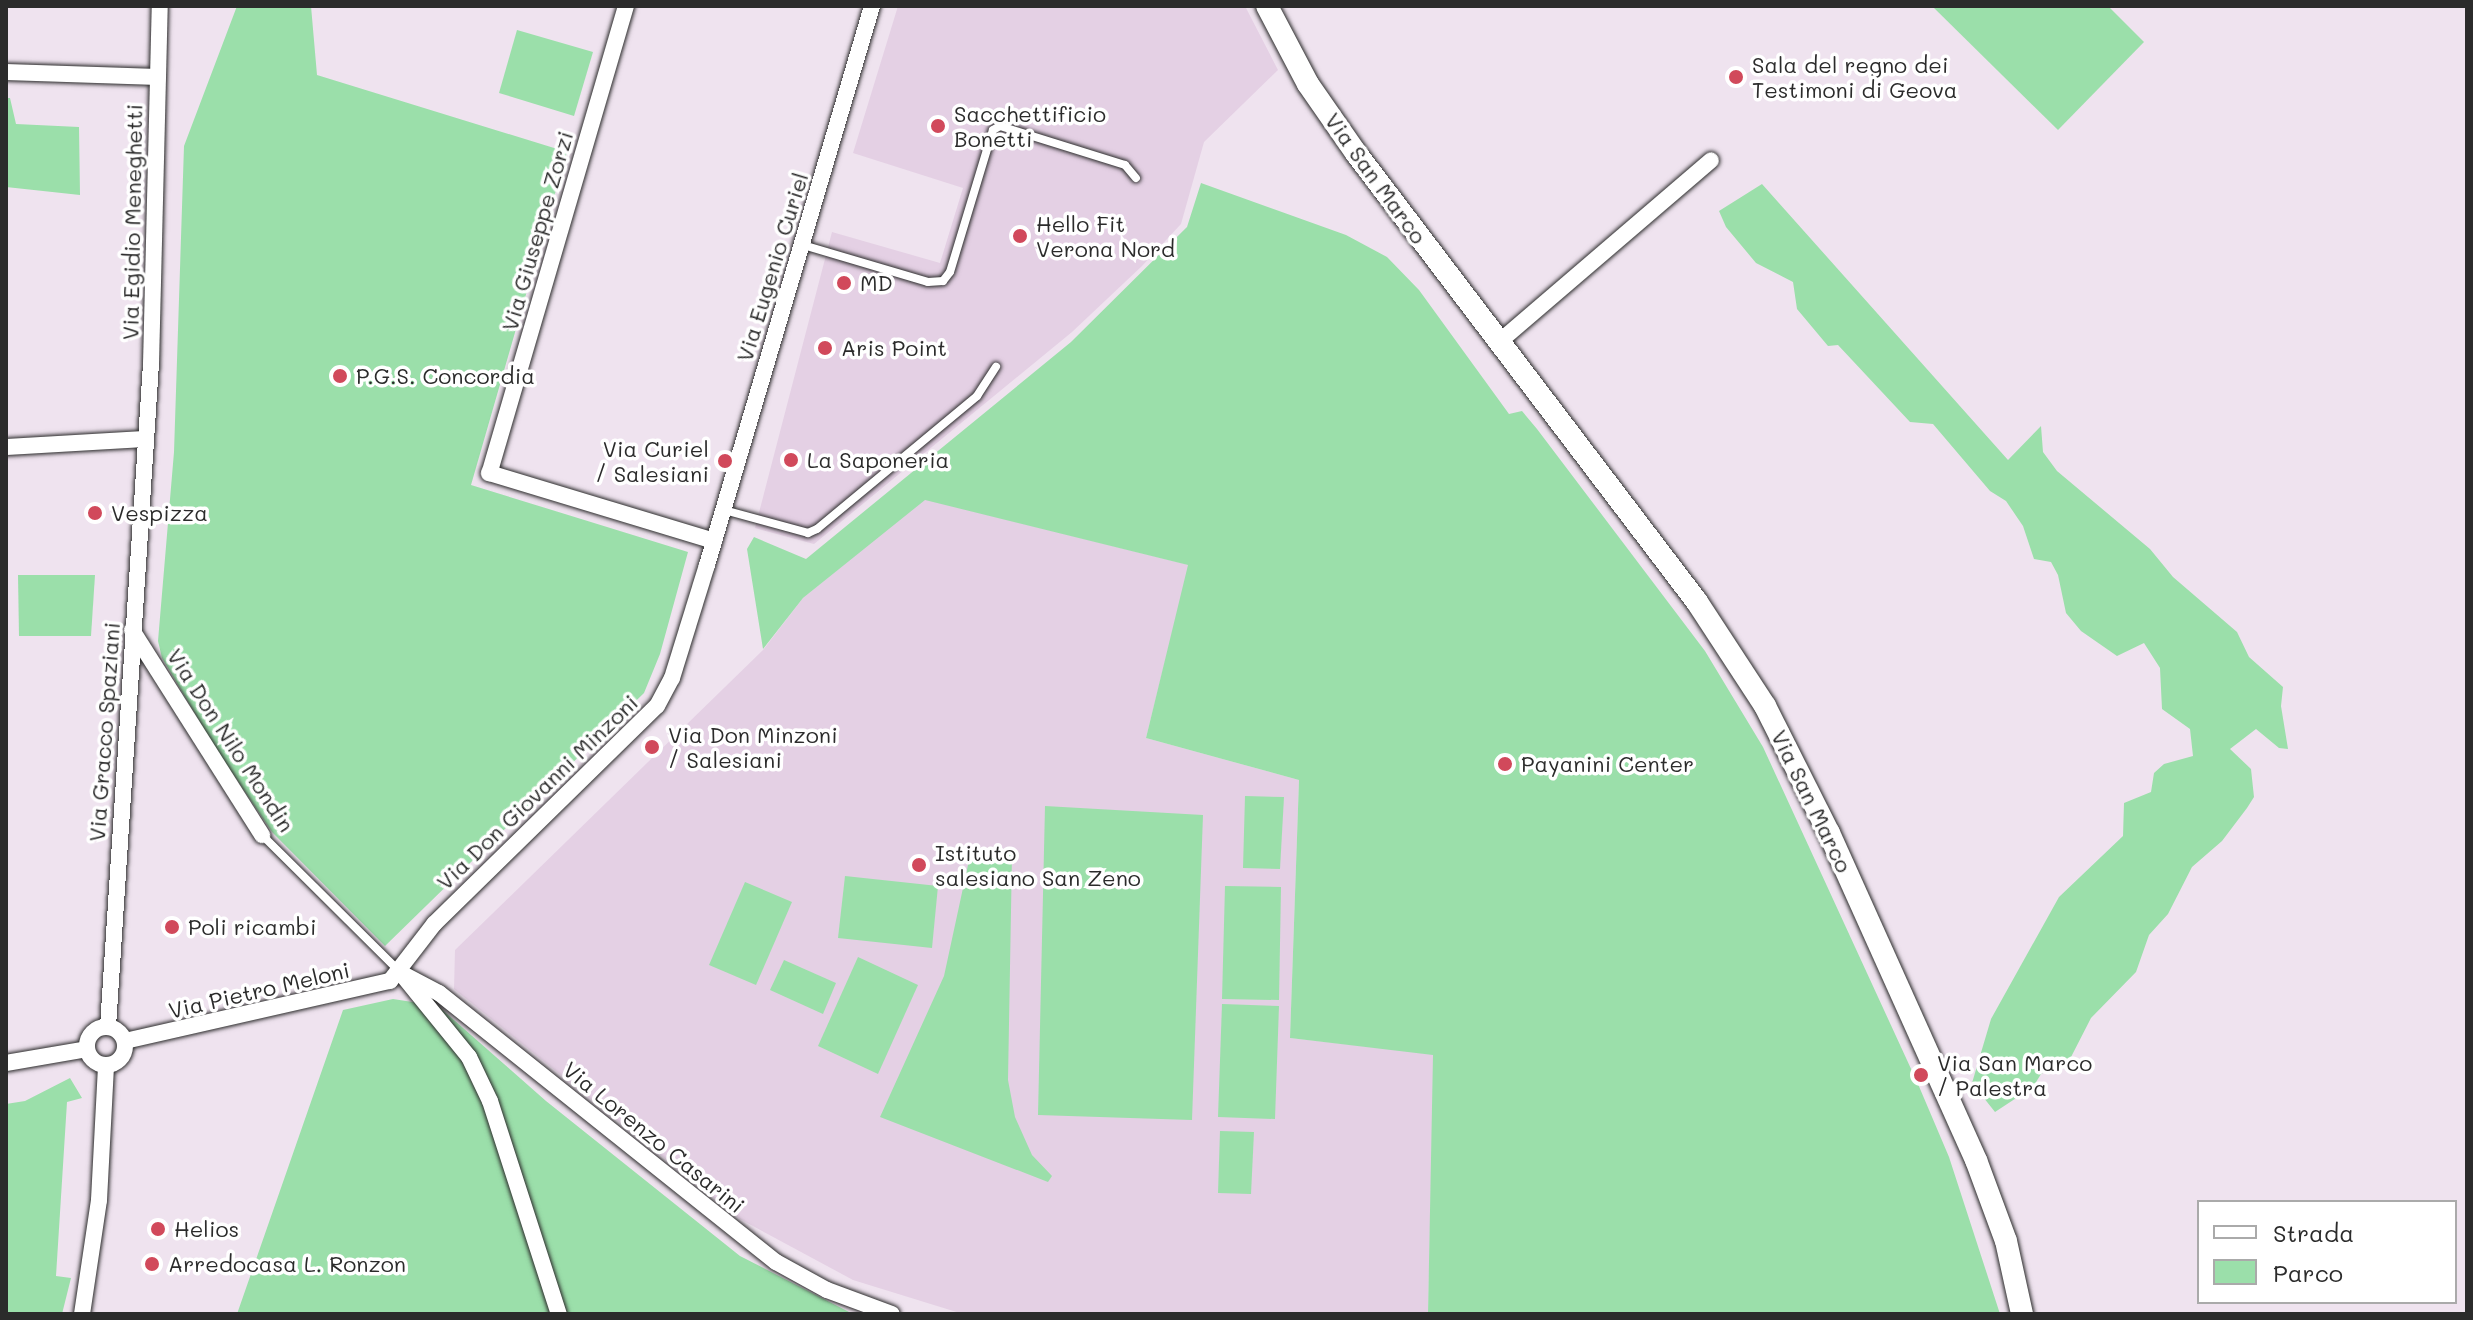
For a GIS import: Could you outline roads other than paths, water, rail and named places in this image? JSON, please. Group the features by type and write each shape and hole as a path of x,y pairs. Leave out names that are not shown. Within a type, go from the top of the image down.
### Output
{"main road":[{"name":"Via San Marco","path":"1267,6 1316,95 1721,635 1772,718 1976,1160 2006,1241 2022,1314"}],"street":[{"name":"Via Egidio Meneghetti","path":"145,439 160,6"},
{"name":"Via Giuseppe Zorzi","path":"626,6 489,473 714,541"},
{"name":"Via Eugenio Curiel","path":"714,541 872,6"},
{"path":"6,72 158,77"},
{"path":"1499,342 1711,160"},
{"path":"6,447 145,439"},
{"name":"Via Gracco Spaziani","path":"108,1027 145,439"},
{"name":"Via Don Giovanni Minzoni","path":"401,973 434,924 657,706 672,678 714,541"},
{"name":"Via Don Nilo Mondin","path":"132,630 262,835"},
{"path":"401,973 469,1057 490,1101 559,1314"},
{"name":"Via Pietro Meloni","path":"125,1041 377,986 401,973"},
{"name":"Via Lorenzo Casarini","path":"401,973 439,993 776,1262 827,1290 892,1314"},
{"path":"108,1027 125,1041 119,1060 106,1065 94,1060 87,1049 90,1036 108,1027"},
{"path":"6,1063 87,1049"},
{"path":"82,1314 99,1200 106,1065"}],"lane":[{"path":"803,245 928,282 943,281 950,272 993,130 1000,126 1125,165 1136,178"},
{"path":"724,510 808,533 817,529 977,396 996,367"},
{"name":"Via Don Nilo Mondin","path":"262,835 401,973"}],"place":[{"name":"Sala del regno dei Testimoni di Geova","path":"1736,77"},
{"name":"Sacchettificio Bonetti","path":"938,126"},
{"name":"Hello Fit Verona Nord","path":"1020,236"},
{"name":"MD","path":"844,283"},
{"name":"Aris Point","path":"825,348"},
{"name":"P.G.S. Concordia","path":"340,376"},
{"name":"La Saponeria","path":"791,460"},
{"name":"Via Curiel / Salesiani","path":"725,461"},
{"name":"Vespizza","path":"95,513"},
{"name":"Via Don Minzoni / Salesiani","path":"652,747"},
{"name":"Payanini Center","path":"1505,764"},
{"name":"Istituto salesiano San Zeno","path":"919,865"},
{"name":"Poli ricambi","path":"172,927"},
{"name":"Via San Marco / Palestra","path":"1921,1075"},
{"name":"Helios","path":"158,1229"},
{"name":"Arredocasa L. Ronzon","path":"152,1264"}]}
